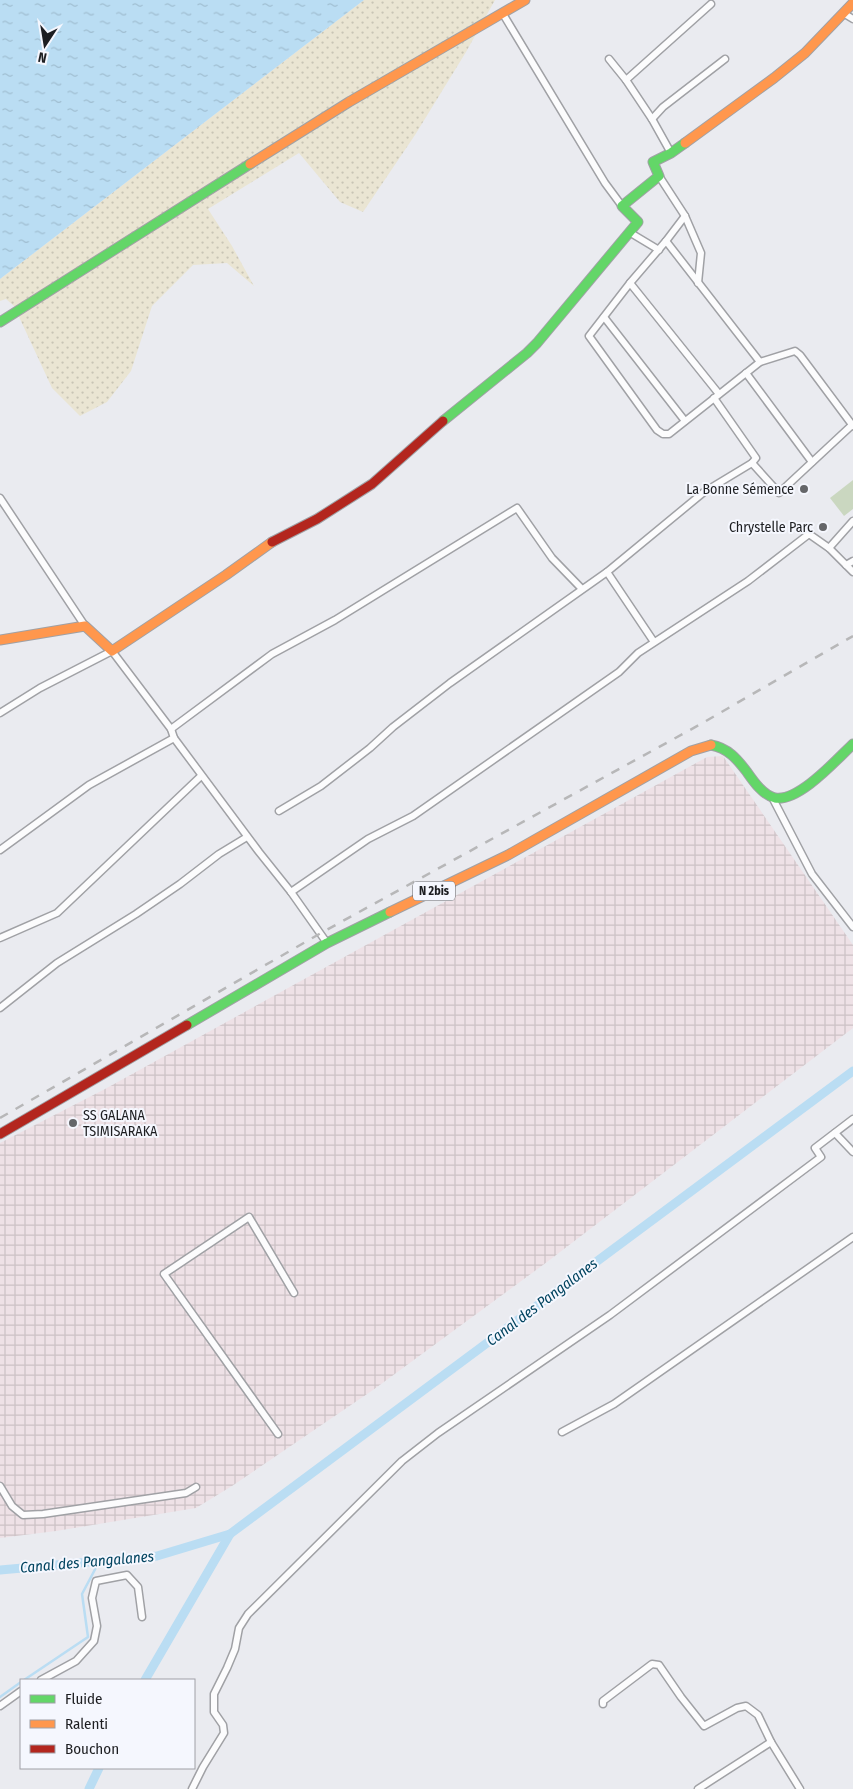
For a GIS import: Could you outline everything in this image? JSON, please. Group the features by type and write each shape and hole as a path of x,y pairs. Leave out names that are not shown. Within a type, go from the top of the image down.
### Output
{"main road":[{"path":"0,322 348,102 503,14 524,0"},
{"path":"0,640 85,626 112,651 226,576 272,542 317,519 372,484 454,411 527,353 638,222 622,206 659,176 653,162 671,152 780,73 805,53 853,3"},
{"name":"N 2bis","path":"0,1134 327,943 508,855 691,750 711,744 722,747 733,754 760,789 772,797"},
{"path":"772,797 786,798 797,793 853,744"}],"street":[{"path":"626,80 711,4"},
{"path":"843,13 853,19"},
{"path":"503,14 605,183 622,206"},
{"path":"609,59 626,80 671,152"},
{"path":"652,119 663,108 725,59"},
{"path":"659,176 685,216 701,253 698,283"},
{"path":"685,216 589,336 657,430 663,434 669,434 760,362 795,352 800,355 853,426 778,493 752,463"},
{"path":"629,232 659,250"},
{"path":"666,241 760,362"},
{"path":"279,811 321,786 450,683 607,572 704,492 752,463 756,458 716,396 630,283"},
{"path":"604,317 685,422"},
{"path":"746,373 812,462"},
{"path":"0,498 85,626"},
{"path":"170,729 272,654 335,620 517,508 552,558 582,589"},
{"path":"829,548 853,521"},
{"path":"291,892 368,839 414,816 619,672 633,658 654,642 748,581 809,534 829,548 853,572"},
{"path":"846,565 853,561"},
{"path":"607,572 654,642"},
{"path":"0,712 40,688 112,651 170,729 174,738 201,776 291,892 327,943"},
{"path":"0,850 89,784 174,738"},
{"path":"0,938 57,913 201,776"},
{"path":"772,797 812,874 853,928"},
{"path":"0,1008 57,964 143,910 219,854 247,837"},
{"path":"192,1789 224,1733 223,1725 214,1712 214,1694 235,1649 239,1628 248,1614 402,1460 438,1433 610,1315 821,1158 815,1148 853,1119"},
{"path":"835,1133 853,1152"},
{"path":"278,1434 164,1274 249,1217 294,1293"},
{"path":"562,1432 614,1404 853,1237"},
{"path":"0,1486 12,1506 23,1515 43,1514 186,1493 196,1487"},
{"path":"43,1679 76,1661 94,1641 97,1626 92,1598 96,1582 127,1575 138,1587 142,1617"},
{"path":"603,1704 603,1701 652,1664 659,1665 681,1698 704,1726 737,1708 746,1706 758,1715 800,1789"},
{"path":"0,1706 20,1692"},
{"path":"698,1789 772,1742"}],"shaded area":[{"path":"723,756 853,945 853,1028 547,1262 373,1390 232,1486 196,1508 56,1531 0,1538 0,1143 105,1089 707,757"}],"green space":[{"path":"853,480 853,509 844,516 830,498"}],"sand":[{"path":"364,0 495,0 466,52 415,135 363,212 340,202 299,153 208,209 232,246 254,286 227,263 193,265 152,306 131,371 107,402 80,416 52,388 14,306 6,299 0,301 0,279"}],"water":[{"path":"0,0 364,0 0,279"}],"waterway":[{"name":"Canal des Pangalanes","path":"0,1570 157,1556 230,1534 853,1071"},
{"name":"Canal des Pangalanes","path":"146,1679 230,1534"},
{"path":"25,1679 88,1637 82,1594 100,1560"},
{"path":"0,1697 20,1683"},
{"name":"Canal des Pangalanes","path":"89,1789 99,1769"}],"railway":[{"path":"0,1118 321,933 699,725 853,636"}],"traffic: fast":[{"path":"443,421 537,343 638,222 622,206 659,176 653,162 685,143"},
{"path":"0,322 250,164"},
{"path":"711,745 717,746 732,755 759,788 775,798 785,797 806,787 828,769 853,744"},
{"path":"187,1025 327,943 390,912"}],"traffic: slow":[{"path":"250,164 349,102 525,0"},
{"path":"685,143 805,53 853,3"},
{"path":"0,640 85,626 112,651 272,542"},
{"path":"390,912 508,855 691,751 711,745"}],"traffic: jam":[{"path":"272,542 317,519 372,484 443,421"},
{"path":"0,1134 187,1025"}],"place":[{"name":"La Bonne Sémence","path":"804,489"},
{"name":"Chrystelle Parc","path":"823,527"},
{"name":"SS GALANA TSIMISARAKA","path":"73,1123"}]}
